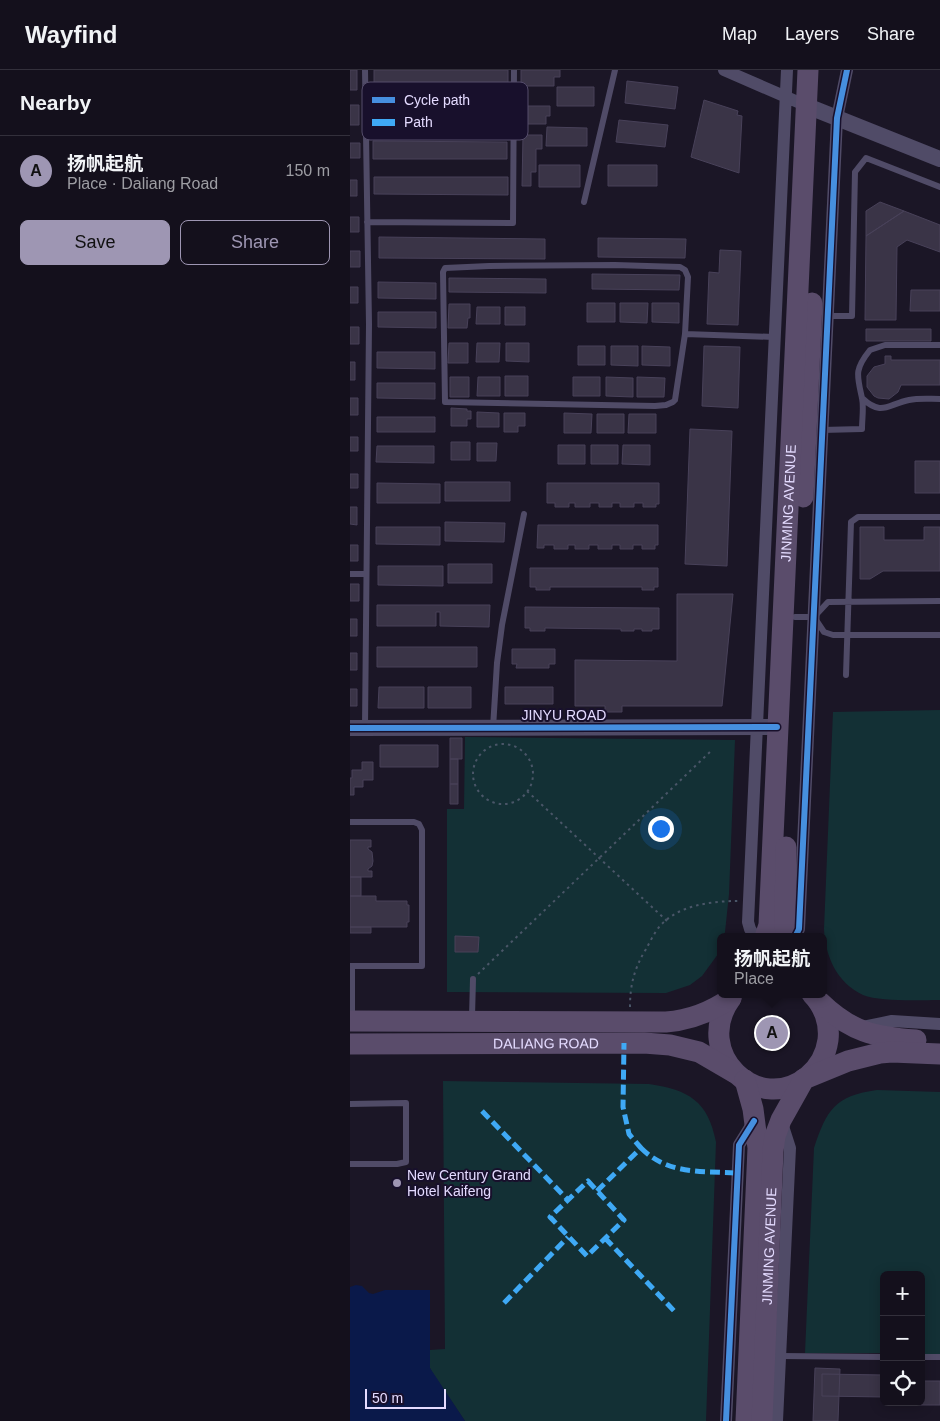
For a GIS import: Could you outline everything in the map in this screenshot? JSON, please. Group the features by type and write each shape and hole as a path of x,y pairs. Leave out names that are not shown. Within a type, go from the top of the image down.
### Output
{"main road":[{"name":"JINMING AVENUE","path":"766,933 769,925 768,727 800,232 822,112 808,70"},
{"name":"JINMING AVENUE","path":"786,933 787,841 804,617 807,433 822,112 822,70"},
{"name":"DALIANG ROAD","path":"351,1021 630,1022 684,1020 701,1016 730,998"},
{"path":"732,998 722,1015 718,1033 721,1052 725,1060 740,1077"},
{"name":"JINMING AVENUE","path":"762,1421 773,1150 780,1120 804,1079 819,1064 824,1055 828,1034 825,1014 815,998"},
{"path":"816,998 832,1014 871,1035 940,1041"},
{"name":"DALIANG ROAD","path":"350,1044 644,1043 670,1045 699,1052 740,1077 762,1087 779,1088 804,1079"},
{"path":"804,1079 848,1061 880,1053 940,1054"},
{"name":"JINMING AVENUE","path":"740,1077 754,1121 758,1148 746,1421"}],"street":[{"path":"724,70 940,159"},
{"path":"752,933 748,922 749,901 768,727 774,337 787,70"},
{"path":"798,933 804,617 822,430 827,316 822,112 847,70"},
{"name":"JINYU ROAD","path":"358,728 768,727"},
{"path":"858,1028 892,1021 940,1024"},
{"path":"777,1421 790,1148 780,1120"},
{"path":"726,1421 739,1145 754,1121"}],"lane":[{"path":"584,202 615,70"},
{"path":"358,728 366,574 369,324 366,140"},
{"path":"367,222 513,223 514,140"},
{"path":"827,316 852,316 855,172 866,158 940,186"},
{"path":"615,265 680,267 685,270 688,277 685,334 676,400 666,405 445,402 443,272 445,268 489,266 615,265"},
{"path":"685,334 774,337"},
{"path":"822,430 862,429 862,398 857,380 859,370 870,350 885,345 940,345"},
{"path":"862,398 869,405 876,408 889,408 905,401 917,399 940,399"},
{"path":"493,728 497,663 502,625 524,514"},
{"path":"846,675 851,522 858,517 940,517"},
{"path":"350,574 366,574"},
{"path":"940,601 828,602 804,617 824,632 833,635 940,635"},
{"path":"350,822 414,822 419,824 422,830 422,966 351,966 351,1021"},
{"path":"472,1021 473,979"},
{"path":"350,1104 406,1104 406,1162 397,1164 350,1164"},
{"path":"780,1356 880,1356"},
{"path":"925,1357 940,1357"}],"path":[{"path":"497,745 516,748 527,757 532,770 531,785 528,792 509,804 494,803 487,800 476,789 474,782 473,774 476,760 484,751 497,745"},
{"path":"473,979 711,751"},
{"path":"528,792 667,921"},
{"path":"630,1022 630,986 639,960 660,926 676,914 698,906 721,901 749,901"}],"green space":[{"path":"940,710 940,1000 879,999 863,995 854,990 839,976 830,959 827,949 827,933 824,933 824,929 833,712"},
{"path":"465,737 735,740 729,894 725,933 717,933 717,955 702,976 690,985 666,993 447,992 447,809 464,809"},
{"path":"443,1081 649,1084 686,1094 702,1107 708,1116 716,1142 706,1421 465,1421 430,1368 430,1350 445,1349"},
{"path":"877,1090 940,1092 940,1354 925,1354 925,1271 880,1271 880,1353 805,1353 814,1148 823,1123 835,1107 851,1096"}],"water":[{"path":"362,1286 369,1293 373,1294 385,1290 430,1290 430,1368 465,1421 350,1421 350,1287"}],"building":[{"path":"350,70 357,70 357,90 350,90"},
{"path":"374,70 508,70 508,82 374,82"},
{"path":"521,70 560,70 560,77 554,77 554,86 528,86 528,82 521,82"},
{"path":"627,81 678,87 675,109 625,103"},
{"path":"557,87 594,87 594,106 557,106"},
{"path":"704,100 738,111 737,115 742,116 739,173 691,157"},
{"path":"350,105 359,105 359,125 350,125"},
{"path":"528,106 550,106 550,116 546,116 546,124 528,124"},
{"path":"619,120 668,125 665,147 616,142"},
{"path":"547,127 587,128 587,146 546,146"},
{"path":"528,135 542,135 542,149 536,149 536,172 531,172 531,186 522,186 523,140 528,140"},
{"path":"373,141 507,142 507,159 373,159"},
{"path":"350,143 360,143 360,158 350,158"},
{"path":"539,165 580,165 580,187 539,187"},
{"path":"608,165 657,165 657,186 608,186"},
{"path":"374,177 508,177 508,195 374,194"},
{"path":"350,180 357,180 357,196 350,196"},
{"path":"880,202 904,211 866,236 866,211"},
{"path":"904,211 940,225 940,252 907,240 897,247 896,320 865,320 866,236"},
{"path":"350,217 359,217 359,232 350,232"},
{"path":"379,237 545,239 545,259 379,258"},
{"path":"598,238 686,239 685,258 598,257"},
{"path":"720,250 741,251 738,325 707,324 709,272 719,273"},
{"path":"350,251 360,251 360,267 350,267"},
{"path":"592,274 680,275 679,290 592,289"},
{"path":"449,278 546,279 546,293 449,292"},
{"path":"378,282 436,283 436,299 378,298"},
{"path":"350,287 358,287 358,303 350,303"},
{"path":"911,290 940,290 940,311 910,311"},
{"path":"587,303 615,303 615,322 587,322"},
{"path":"620,303 648,303 647,323 620,322"},
{"path":"652,303 679,303 679,323 652,322"},
{"path":"449,304 470,304 470,318 468,318 467,328 448,328"},
{"path":"477,307 500,307 500,324 476,324"},
{"path":"505,307 525,307 525,325 505,325"},
{"path":"378,312 436,312 436,328 378,327"},
{"path":"350,327 359,327 359,344 350,344"},
{"path":"866,329 931,329 931,341 866,341"},
{"path":"449,343 468,343 468,363 448,363"},
{"path":"477,343 500,343 499,362 476,362"},
{"path":"506,343 529,343 529,362 506,361"},
{"path":"578,346 605,346 605,365 578,365"},
{"path":"611,346 638,346 638,366 611,365"},
{"path":"642,346 670,347 670,366 642,365"},
{"path":"704,346 740,347 738,408 702,406"},
{"path":"377,352 435,352 435,369 377,368"},
{"path":"885,356 891,356 891,360 940,360 940,385 901,385 898,392 889,399 874,396 867,387 867,376 874,367 885,364"},
{"path":"350,362 355,362 355,380 350,380"},
{"path":"505,376 528,376 528,396 505,396"},
{"path":"450,377 469,377 469,397 450,397"},
{"path":"478,377 500,377 500,396 477,396"},
{"path":"573,377 600,377 600,396 573,396"},
{"path":"606,377 633,378 633,397 606,396"},
{"path":"637,377 665,378 664,397 637,397"},
{"path":"377,383 435,383 435,399 377,398"},
{"path":"350,398 358,398 358,415 350,415"},
{"path":"451,408 471,411 471,419 467,419 467,426 451,426"},
{"path":"477,412 499,413 499,427 477,427"},
{"path":"504,413 525,413 525,426 518,426 518,432 504,432"},
{"path":"564,413 592,414 591,433 564,433"},
{"path":"597,414 624,414 624,433 597,433"},
{"path":"629,414 656,414 656,433 628,433"},
{"path":"377,417 435,417 435,432 377,432"},
{"path":"690,429 732,431 727,566 685,564"},
{"path":"350,437 358,437 358,451 350,451"},
{"path":"451,442 470,442 470,460 451,460"},
{"path":"477,443 497,443 496,461 477,461"},
{"path":"558,445 585,445 585,464 558,464"},
{"path":"591,445 618,445 618,464 591,464"},
{"path":"623,445 650,445 650,465 622,464"},
{"path":"377,446 434,446 434,463 376,462"},
{"path":"915,461 940,461 940,493 915,493"},
{"path":"350,474 358,474 358,488 350,488"},
{"path":"445,482 510,482 510,501 445,501"},
{"path":"377,483 440,484 440,503 377,503"},
{"path":"547,483 659,483 659,504 656,504 656,507 643,507 643,503 634,503 634,507 620,507 620,503 612,503 612,507 599,507 599,503 590,503 590,507 575,507 575,503 569,503 569,507 555,507 555,503 547,503"},
{"path":"350,507 357,507 357,525 350,524"},
{"path":"445,522 505,523 504,542 445,541"},
{"path":"538,525 658,525 658,545 655,545 655,549 642,549 642,545 633,545 633,549 620,549 620,545 612,545 612,549 598,549 598,545 589,545 589,549 575,549 575,545 568,545 568,549 554,549 554,545 544,545 544,548 537,548"},
{"path":"376,527 440,527 440,545 376,544"},
{"path":"860,527 884,527 884,540 924,540 924,527 940,527 940,571 883,571 870,579 860,579"},
{"path":"350,545 358,545 358,561 350,561"},
{"path":"448,564 492,564 492,583 448,583"},
{"path":"378,566 443,566 443,586 378,585"},
{"path":"530,568 658,568 658,587 654,587 654,590 642,590 642,587 550,587 550,590 536,590 536,587 530,587"},
{"path":"350,584 359,584 359,601 350,601"},
{"path":"677,594 733,594 722,706 622,706 622,712 605,712 605,706 575,706 575,660 677,661"},
{"path":"377,605 490,605 489,627 440,626 440,612 436,612 436,626 377,626"},
{"path":"525,607 659,608 659,629 652,629 652,631 634,629 634,631 621,631 621,629 545,628 545,631 530,631 530,628 525,628"},
{"path":"350,619 357,619 357,636 350,636"},
{"path":"377,647 477,647 477,667 377,667"},
{"path":"512,649 555,649 555,664 549,664 549,668 516,668 517,664 512,664"},
{"path":"350,653 357,653 357,670 350,670"},
{"path":"379,687 424,687 424,708 378,708"},
{"path":"428,687 471,687 471,708 428,708"},
{"path":"505,687 553,687 553,704 505,704"},
{"path":"350,689 357,689 357,706 350,706"},
{"path":"450,738 462,738 462,759 450,759"},
{"path":"380,745 438,745 438,767 380,767"},
{"path":"450,759 458,759 458,784 450,784"},
{"path":"362,762 373,762 373,780 363,780 363,787 354,787 354,795 350,795 352,770 362,770"},
{"path":"450,784 458,784 458,804 450,804"},
{"path":"350,840 371,840 371,847 368,847 368,849 372,852 373,861 368,871 372,871 372,877 350,877"},
{"path":"350,877 361,877 361,896 350,896"},
{"path":"350,896 376,896 376,901 407,901 407,905 409,905 409,922 407,922 407,927 350,927"},
{"path":"350,927 371,927 371,933 350,933"},
{"path":"455,936 479,937 478,952 455,952"},
{"path":"815,1368 840,1369 838,1421 813,1421"},
{"path":"822,1374 880,1375 880,1397 822,1396"},
{"path":"925,1381 940,1381 940,1405 925,1405"}],"marked path":[{"path":"597,1191 641,1148 629,1134 623,1107 624,1043"},
{"path":"482,1111 568,1200"},
{"path":"641,1148 651,1157 674,1167 686,1170 737,1173"},
{"path":"588,1181 624,1220 587,1256 550,1217 588,1181"},
{"path":"504,1303 568,1237"},
{"path":"605,1238 677,1314"}],"cycle path":[{"path":"797,933 799,929 837,118 847,70"},
{"path":"350,728 777,727"},
{"path":"726,1421 739,1145 754,1121"}],"place":[{"name":"扬帆起航","path":"772,1033"},
{"name":"New Century Grand Hotel Kaifeng","path":"397,1183"}]}
